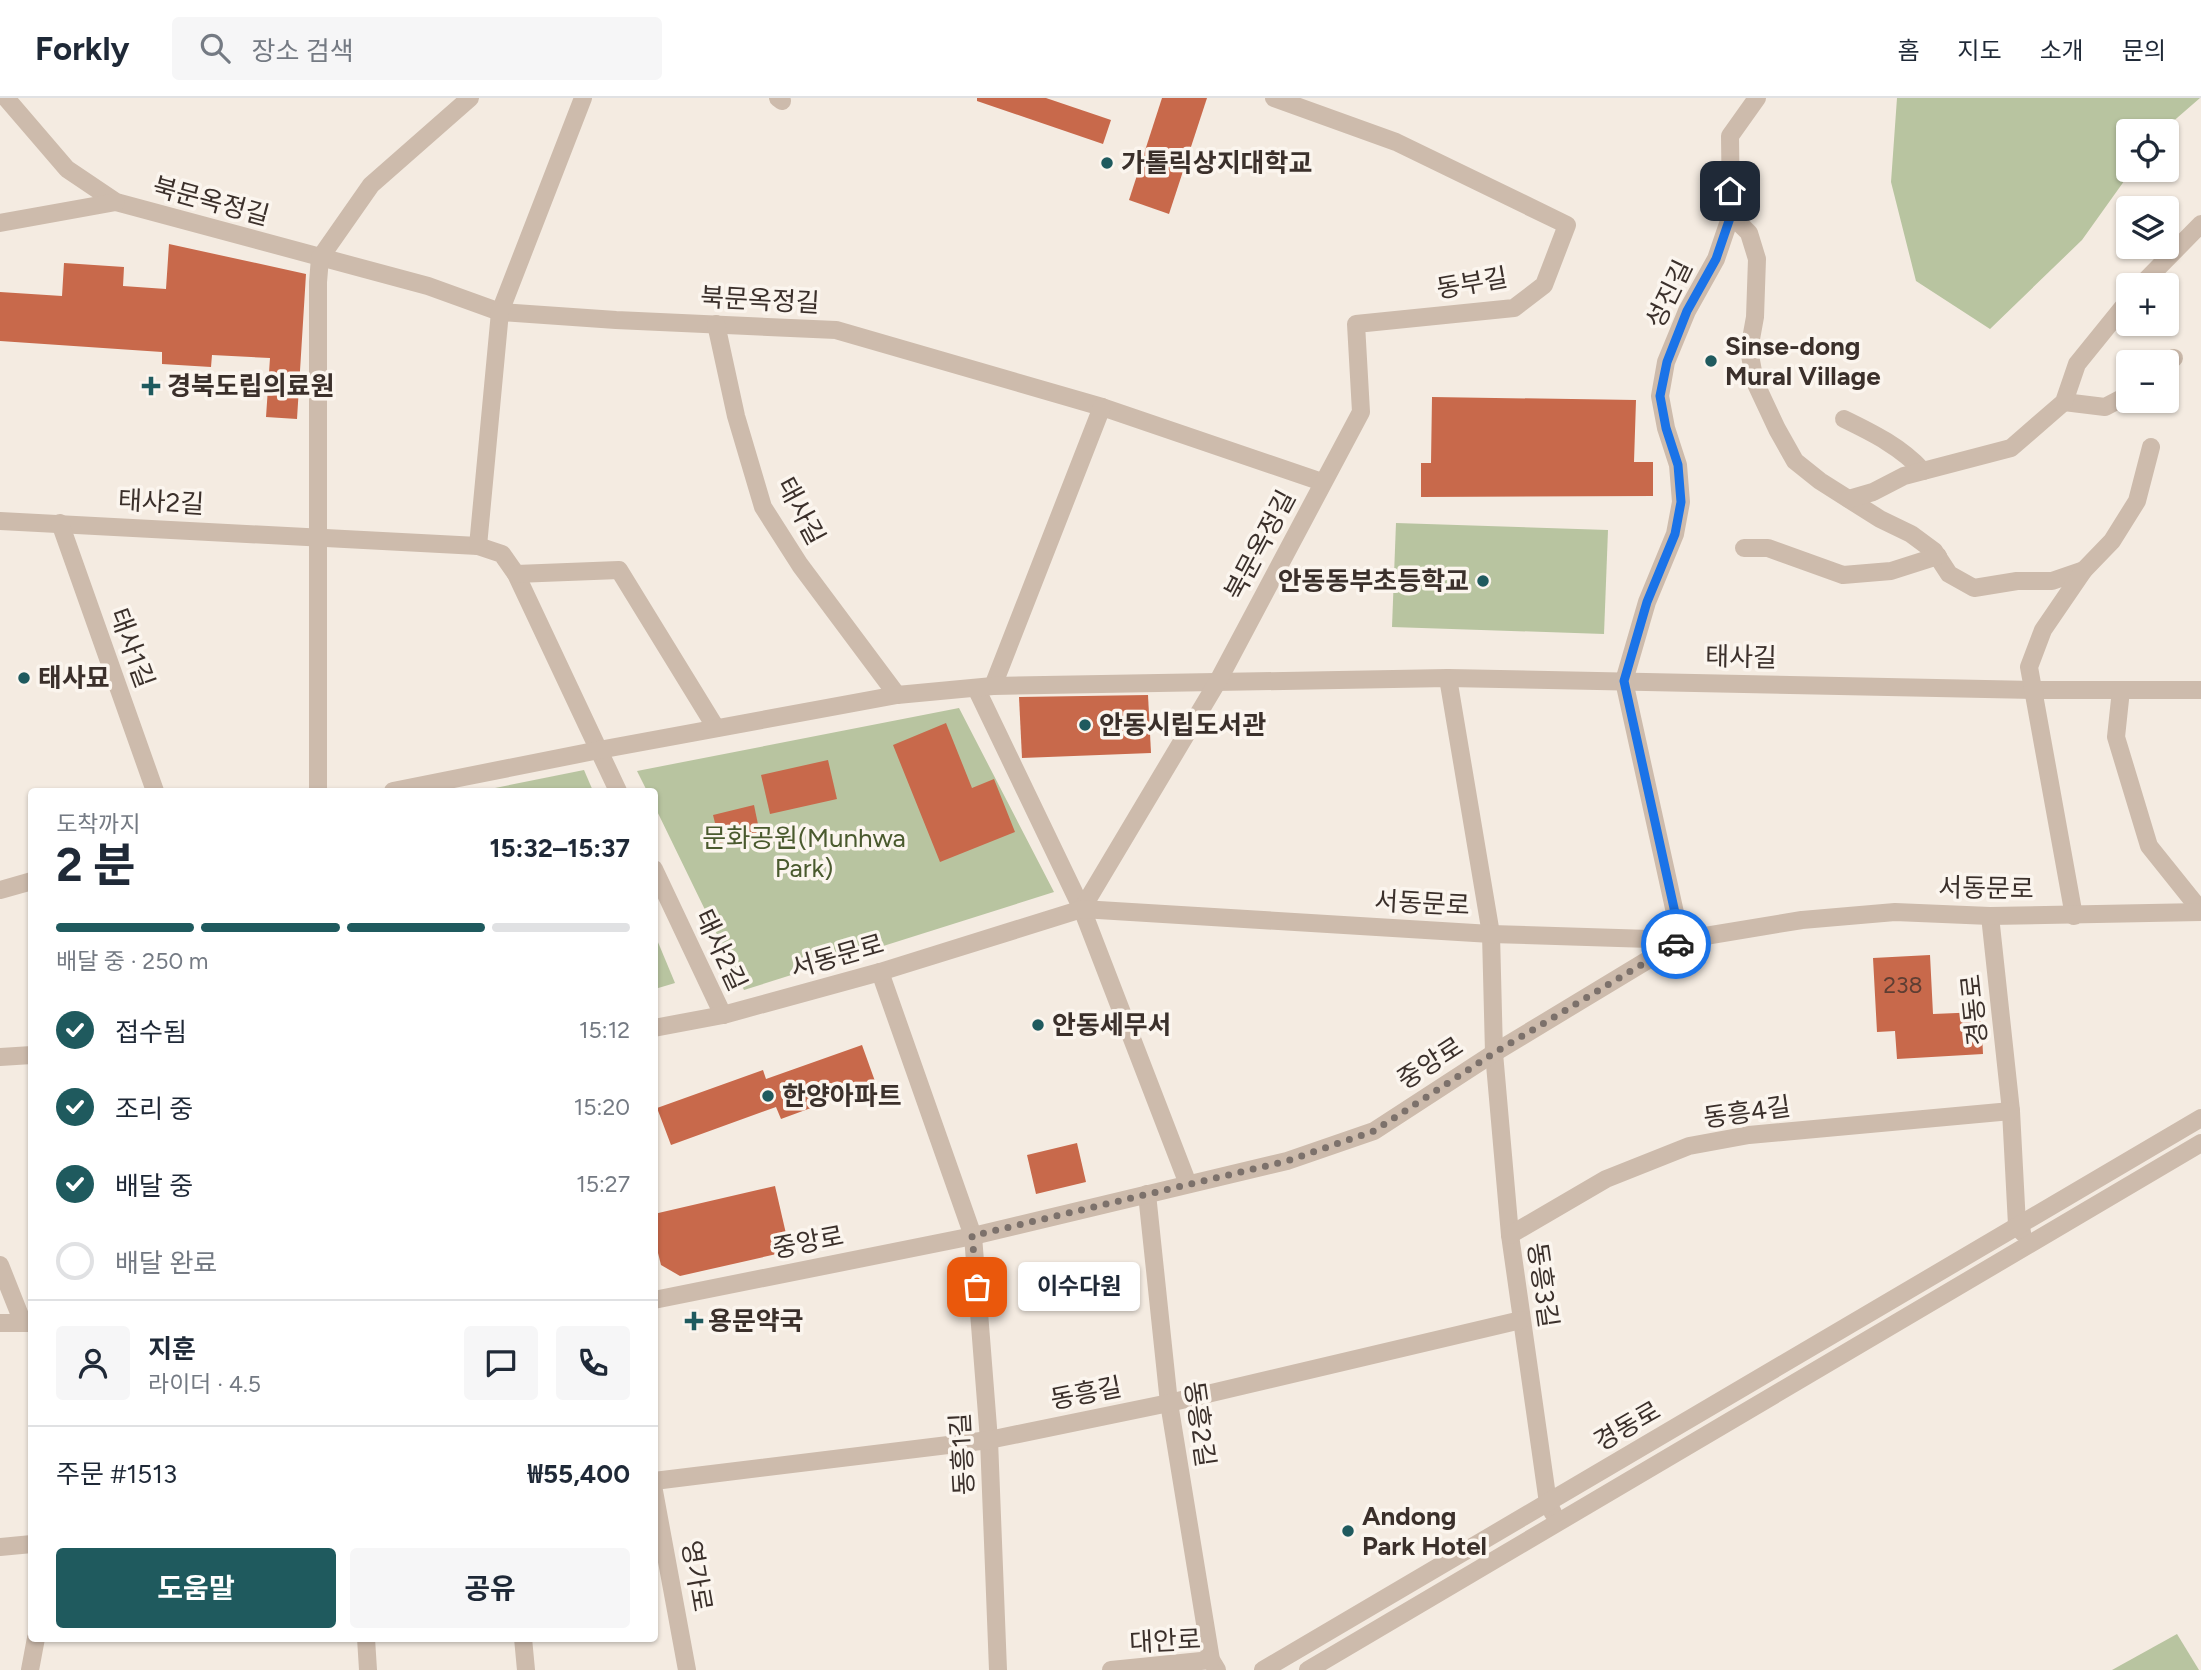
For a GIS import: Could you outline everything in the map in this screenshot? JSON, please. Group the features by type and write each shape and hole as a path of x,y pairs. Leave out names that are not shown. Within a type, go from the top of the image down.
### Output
{"street":[{"name":"북문옥정길","path":"6,98 67,169 116,202 428,286 500,312 836,330 1102,407 1322,482 1218,681"},
{"path":"318,788 320,258 371,185 470,98"},
{"path":"478,546 500,312 583,98"},
{"name":"동부길","path":"1274,98 1396,142 1567,225 1544,285 1514,308 1356,324 1361,412 1322,482"},
{"name":"성진길","path":"1624,681 1647,602 1675,534 1681,502 1678,465 1666,428 1660,396 1667,362 1687,311 1716,259 1731,215 1730,136 1757,98"},
{"path":"0,223 116,202"},
{"path":"1731,215 1749,233 1757,259 1755,317 1749,350 1755,382 1795,461 1880,519 1911,534 1934,551 1949,574 1974,588 2017,581 2052,581 2084,570"},
{"path":"2153,273 2201,224"},
{"path":"1849,499 1873,492 1904,476 2011,448 2064,402 2077,364 2116,316"},
{"name":"태사길","path":"716,324 736,416 763,507 800,565 897,695"},
{"path":"2064,402 2105,407 2116,401"},
{"path":"1102,407 984,687 1082,909 1188,1184"},
{"path":"1844,419 1878,436 1910,458 1923,471"},
{"path":"2074,916 2029,667 2043,630 2084,570 2112,541 2137,501 2151,447"},
{"name":"태사2길","path":"0,521 478,546 502,554 516,574 617,788"},
{"name":"태사1길","path":"60,523 154,788"},
{"path":"1744,548 1768,548 1843,575 1891,571 1938,556"},
{"path":"516,574 620,570 716,729"},
{"path":"1448,678 1491,934"},
{"name":"태사길","path":"408,788 897,695 984,687 1448,678 2034,690 2201,690"},
{"path":"1082,909 1218,681"},
{"path":"1624,681 1681,940"},
{"path":"2122,690 2116,737 2149,846 2201,911"},
{"name":"태사2길","path":"658,877 723,1015"},
{"path":"0,890 28,882"},
{"name":"서동문로","path":"658,1027 723,1015 880,972 1082,909 1491,934 1681,940 1802,920 1895,912 2074,916 2201,911"},
{"name":"경동로","path":"1990,916 2011,1111 2017,1224 2029,1243"},
{"name":"동흥3길","path":"1491,934 1494,1053 1510,1235 1548,1503 1558,1522"},
{"name":"중앙로","path":"658,1299 972,1236 1287,1161 1374,1131 1494,1053 1681,940"},
{"path":"880,972 972,1236"},
{"path":"0,1057 28,1055"},
{"name":"동흥4길","path":"1510,1235 1606,1179 1689,1146 1749,1135 2011,1111"},
{"name":"경동로","path":"1263,1670 2201,1118"},
{"name":"경동로","path":"1308,1670 2201,1143"},
{"name":"동흥2길","path":"1147,1194 1169,1403 1214,1665"},
{"name":"동흥1길","path":"972,1236 989,1440 998,1670"},
{"path":"0,1265 27,1323 0,1323"},
{"name":"동흥길","path":"658,1481 989,1440 1169,1403 1521,1320"},
{"name":"영가로","path":"658,1513 687,1670"},
{"path":"0,1547 28,1544"},
{"path":"30,1670 35,1642"},
{"path":"366,1642 368,1670"},
{"path":"523,1642 526,1670"},
{"name":"대안로","path":"1111,1670 1214,1665"}],"green space":[{"path":"1897,98 2200,98 2176,119 2116,119 2116,182 2123,182 2082,240 1990,329 1916,281 1891,182"},
{"path":"1396,523 1608,530 1604,634 1392,627"},
{"name":"문화공원(Munhwa Park)","path":"959,708 1054,892 744,990 658,813 658,788 646,788 637,771"},
{"path":"584,770 592,788 495,788"},
{"path":"658,942 675,983 658,988"},
{"path":"2177,1634 2199,1670 2112,1670"}],"building":[{"path":"977,98 1046,98 1111,120 1103,144 977,101"},
{"path":"1162,98 1207,98 1169,214 1129,200"},
{"path":"169,244 306,274 297,419 266,417 270,358 212,355 211,367 162,364 162,352 0,341 0,292 62,296 64,263 124,267 123,286 166,289"},
{"path":"1432,397 1636,400 1634,462 1653,462 1653,496 1421,497 1421,463 1431,463"},
{"name":"안동시립도서관","path":"1148,695 1151,753 1022,758 1019,697"},
{"path":"946,723 972,788 994,779 1015,832 940,862 893,745"},
{"path":"828,760 837,799 770,814 761,775"},
{"path":"754,805 760,834 720,843 713,815"},
{"path":"1930,955 1933,1014 1981,1012 1983,1054 1897,1059 1895,1031 1877,1032 1873,958"},
{"name":"한양아파트","path":"862,1045 876,1084 781,1119 776,1107 671,1145 658,1108 763,1070 766,1079"},
{"path":"1077,1143 1086,1182 1036,1194 1027,1155"},
{"path":"775,1186 790,1251 680,1276 661,1265 658,1253 658,1213"}],"way so far":[{"path":"977,1287 972,1236 1287,1161 1374,1131 1494,1053 1676,944"}],"place":[{"name":"가톨릭상지대학교","path":"1107,163"},
{"name":"Sinse-dong Mural Village","path":"1711,361"},
{"name":"경북도립의료원","path":"151,386"},
{"name":"안동동부초등학교","path":"1483,581"},
{"name":"태사묘","path":"24,678"},
{"name":"안동시립도서관","path":"1085,725"},
{"name":"안동세무서","path":"1038,1025"},
{"name":"한양아파트","path":"768,1096"},
{"name":"이수다원","path":"977,1287"},
{"name":"용문약국","path":"694,1321"},
{"name":"Andong Park Hotel","path":"1348,1531"}],"route":[{"path":"1676,944 1681,940 1624,681 1647,602 1675,534 1681,502 1678,465 1666,428 1660,396 1667,362 1687,311 1716,259 1731,215 1730,191"}]}
